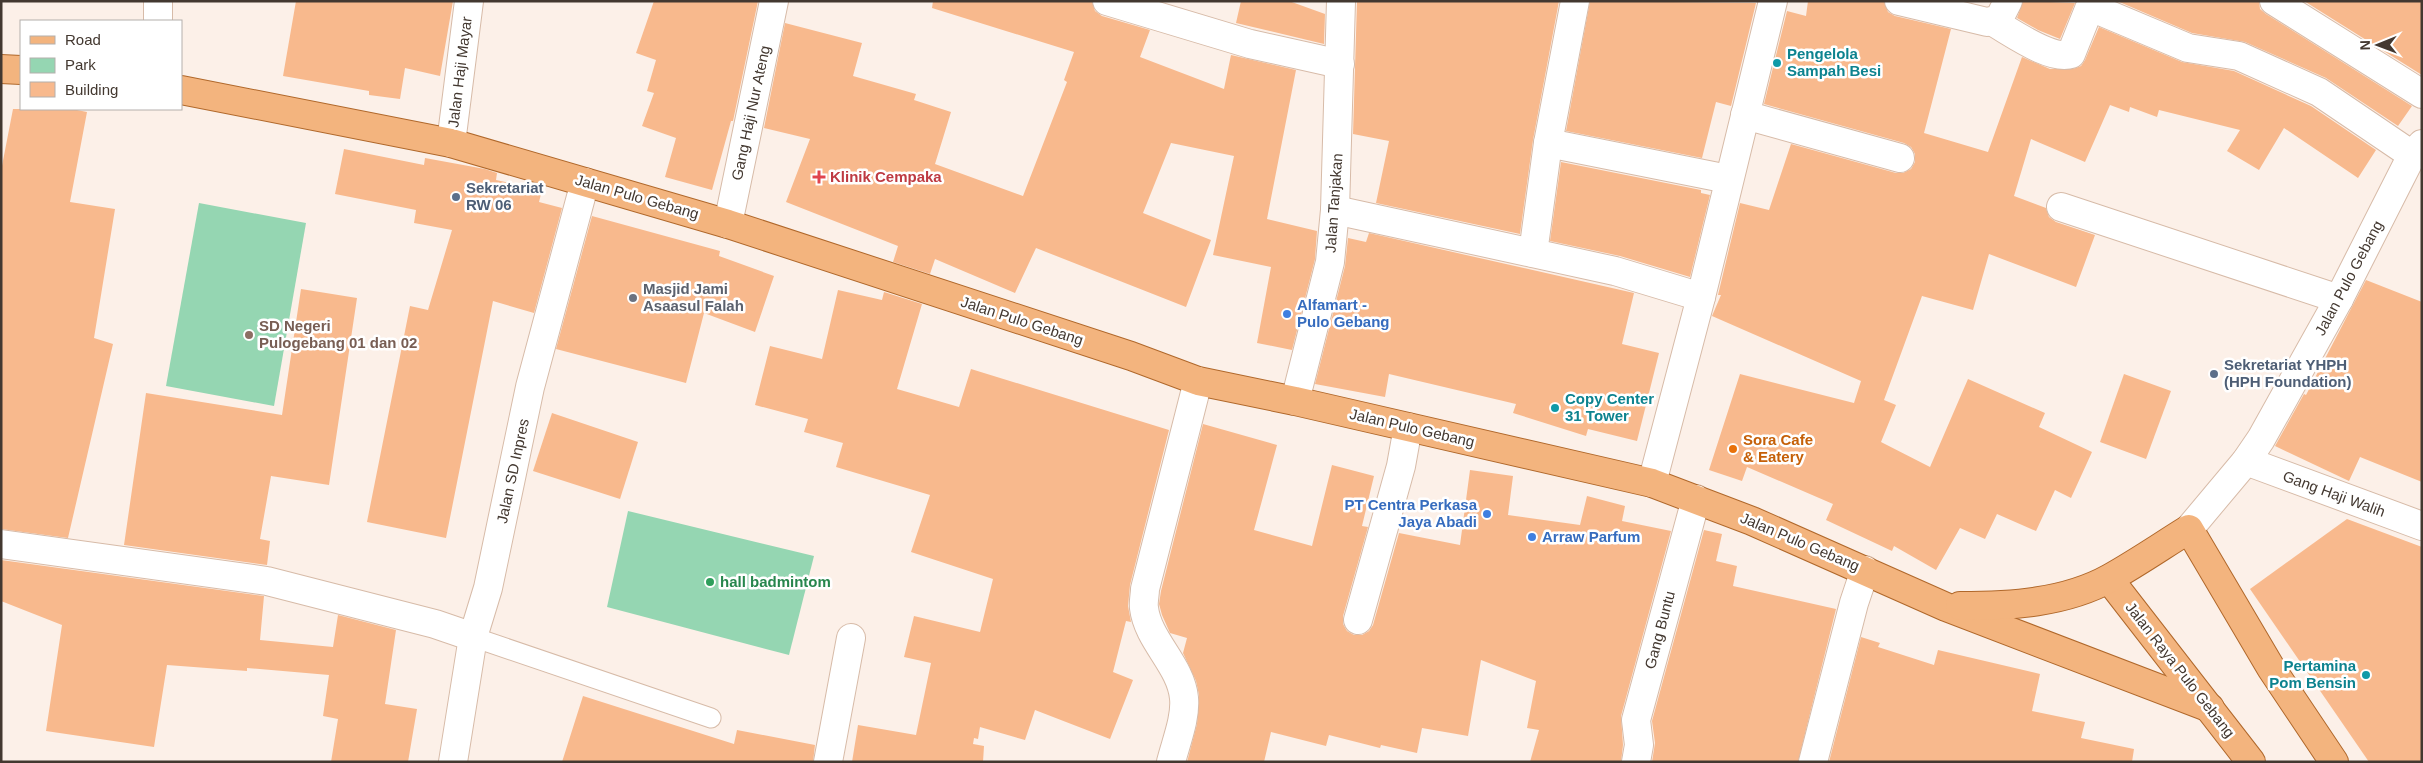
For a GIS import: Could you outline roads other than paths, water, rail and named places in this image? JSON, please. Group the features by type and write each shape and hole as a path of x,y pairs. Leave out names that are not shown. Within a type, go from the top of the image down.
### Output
{"main road":[{"path":"1,69 20,70"},
{"name":"Jalan Pulo Gebang","path":"182,90 452,143 728,224 1131,356 1198,381 1295,401 1652,483 1696,499 1865,570 1946,607 2005,606 2063,596 2109,579 2189,529"},
{"path":"2189,529 2271,668 2334,762"},
{"name":"Jalan Raya Pulo Gebang","path":"2109,579 2251,762"},
{"path":"1946,607 2210,708"}],"street":[{"path":"158,1 158,20"},
{"name":"Jalan Haji Mayar","path":"452,143 469,1"},
{"name":"Gang Haji Nur Ateng","path":"728,224 774,1"},
{"path":"1108,1 1250,44 1340,64"},
{"name":"Jalan Tanjakan","path":"1295,401 1330,262 1335,210 1341,1"},
{"path":"1533,253 1548,143 1575,1"},
{"path":"1652,483 1701,297 1728,178 1773,1"},
{"path":"1899,1 2000,12 2033,44 2065,56 2071,54 2089,9 2093,8 2188,48 2239,56 2319,92 2417,149"},
{"path":"2274,1 2422,94"},
{"path":"1744,115 1900,158"},
{"path":"1548,143 1728,178"},
{"name":"Jalan Pulo Gebang","path":"2189,529 2246,461 2261,439 2339,299 2417,149"},
{"name":"Jalan SD Inpres","path":"452,762 472,636 488,588 530,387 585,182"},
{"path":"2061,207 2339,299"},
{"path":"1335,210 1615,271 1701,297"},
{"path":"1171,762 1184,708 1184,697 1171,665 1153,635 1143,606 1198,381"},
{"path":"1358,620 1401,466 1408,427"},
{"name":"Gang Haji Walih","path":"2246,461 2422,526"},
{"name":"Gang Buntu","path":"1636,762 1638,745 1636,720 1696,499"},
{"path":"1,544 267,581 435,624 472,636"},
{"path":"1813,762 1854,604 1865,570"},
{"path":"828,762 851,638"}],"lane":[{"path":"472,636 711,718"}],"place":[{"name":"Pengelola Sampah Besi","path":"1777,63"},
{"name":"Klinik Cempaka","path":"819,177"},
{"name":"Sekretariat RW 06","path":"456,197"},
{"name":"Masjid Jami Asaasul Falah","path":"633,298"},
{"name":"Alfamart - Pulo Gebang","path":"1287,314"},
{"name":"SD Negeri Pulogebang 01 dan 02","path":"249,335"},
{"name":"Sekretariat YHPH (HPH Foundation)","path":"2214,374"},
{"name":"Copy Center 31 Tower","path":"1555,408"},
{"name":"Sora Cafe & Eatery","path":"1733,449"},
{"name":"PT Centra Perkasa Jaya Abadi","path":"1487,514"},
{"name":"Arraw Parfum","path":"1532,537"},
{"name":"hall badmintom","path":"710,582"},
{"name":"Pertamina Pom Bensin","path":"2366,675"}]}
